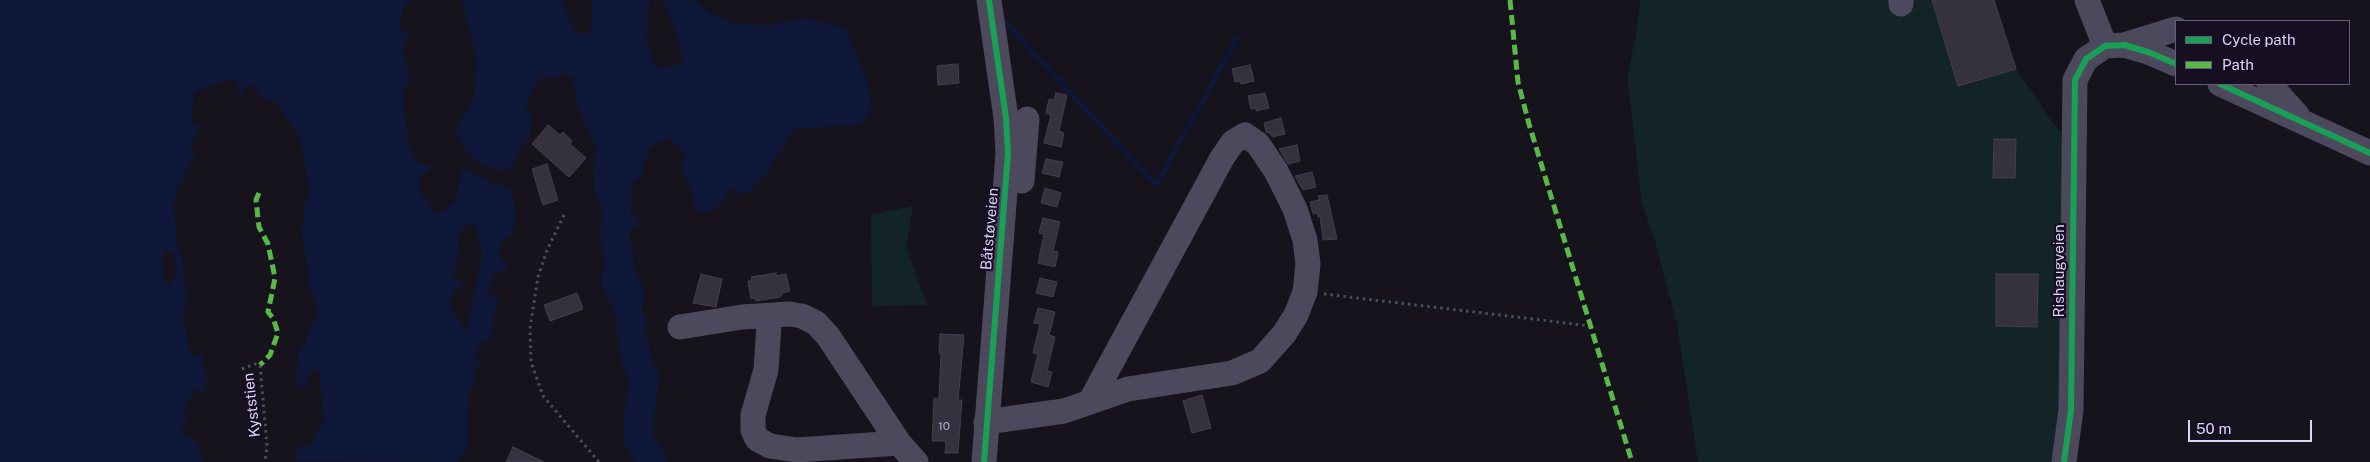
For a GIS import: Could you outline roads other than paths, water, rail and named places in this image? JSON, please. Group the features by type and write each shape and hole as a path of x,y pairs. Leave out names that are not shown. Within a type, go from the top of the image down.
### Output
{"street":[{"name":"Båtstøveien","path":"984,462 993,421 1008,153 1006,118 989,0"},
{"path":"2087,0 2115,45 2148,52 2175,64"},
{"path":"2115,45 2175,29"},
{"name":"Rishaugveien","path":"2064,462 2071,410 2075,80 2086,58 2115,45"},
{"path":"2222,85 2370,153"},
{"path":"2270,85 2304,122"},
{"path":"1028,119 1006,383 993,421 1064,411 1128,389 1232,373 1260,361 1284,334 1296,315 1305,292 1308,264 1305,240 1295,209 1276,172 1258,144 1246,136 1233,142 1222,158 1090,402"},
{"path":"774,315 769,324 766,370 753,414 753,430 757,439 770,446 797,450 899,443"},
{"path":"680,327 742,317 774,315 802,316 816,323 828,336 899,443 916,462"}],"water":[{"path":"0,0 411,0 404,5 400,19 400,28 408,35 403,52 408,67 410,84 407,86 404,83 404,107 409,145 413,148 413,155 418,163 430,165 429,173 422,174 419,183 422,199 427,199 432,211 443,213 456,199 462,168 490,182 511,189 516,217 511,236 501,243 499,257 502,262 508,262 508,266 506,270 496,272 488,289 488,294 497,297 498,303 493,315 492,338 482,341 475,355 481,365 475,367 475,383 469,390 468,447 457,462 296,461 296,452 301,446 308,447 324,420 319,370 311,370 307,386 298,388 296,382 299,349 306,342 307,332 317,316 316,301 310,291 307,280 308,272 301,228 304,219 303,208 308,197 309,188 303,152 298,134 276,102 263,99 254,87 249,85 239,96 237,82 231,80 208,86 195,92 191,117 194,127 201,125 191,144 191,149 196,155 188,165 183,180 177,189 174,205 176,240 181,254 187,297 183,317 190,353 193,357 203,354 203,365 207,368 204,374 206,376 212,375 204,385 207,392 204,394 196,388 184,410 186,423 181,424 181,430 198,444 204,462 0,462","holes":["472,222 475,226 482,255 466,334 463,324 459,321 450,304 454,289 463,287 463,282 452,277 460,251 458,249 458,236 463,228","166,251 170,251 174,255 178,273 169,286 166,284 161,261"]},
{"path":"462,0 562,0 573,29 582,35 590,31 593,25 592,0 650,0 646,37 654,65 661,69 684,63 668,10 661,0 696,0 711,14 739,24 775,25 780,22 805,18 846,28 869,86 871,110 862,124 795,129 765,176 757,181 751,191 740,194 729,188 725,198 713,210 700,213 695,212 691,188 681,168 684,158 682,151 671,140 661,140 650,149 641,178 637,178 632,186 631,216 637,217 639,221 636,228 631,228 629,239 632,243 635,272 645,292 641,313 646,314 647,320 644,338 638,344 624,345 614,331 617,319 613,315 612,303 605,295 601,279 605,264 599,230 602,224 602,204 595,196 593,169 596,147 575,103 577,90 573,85 573,78 564,73 553,80 545,76 539,79 526,105 527,111 531,110 532,117 529,139 523,144 511,168 504,171 482,165 473,159 457,137 456,128 474,98 476,58"}],"waterway":[{"path":"1001,18 1156,185 1238,37"},
{"path":"634,345 636,359 644,377 639,417 639,441 653,462"}]}
